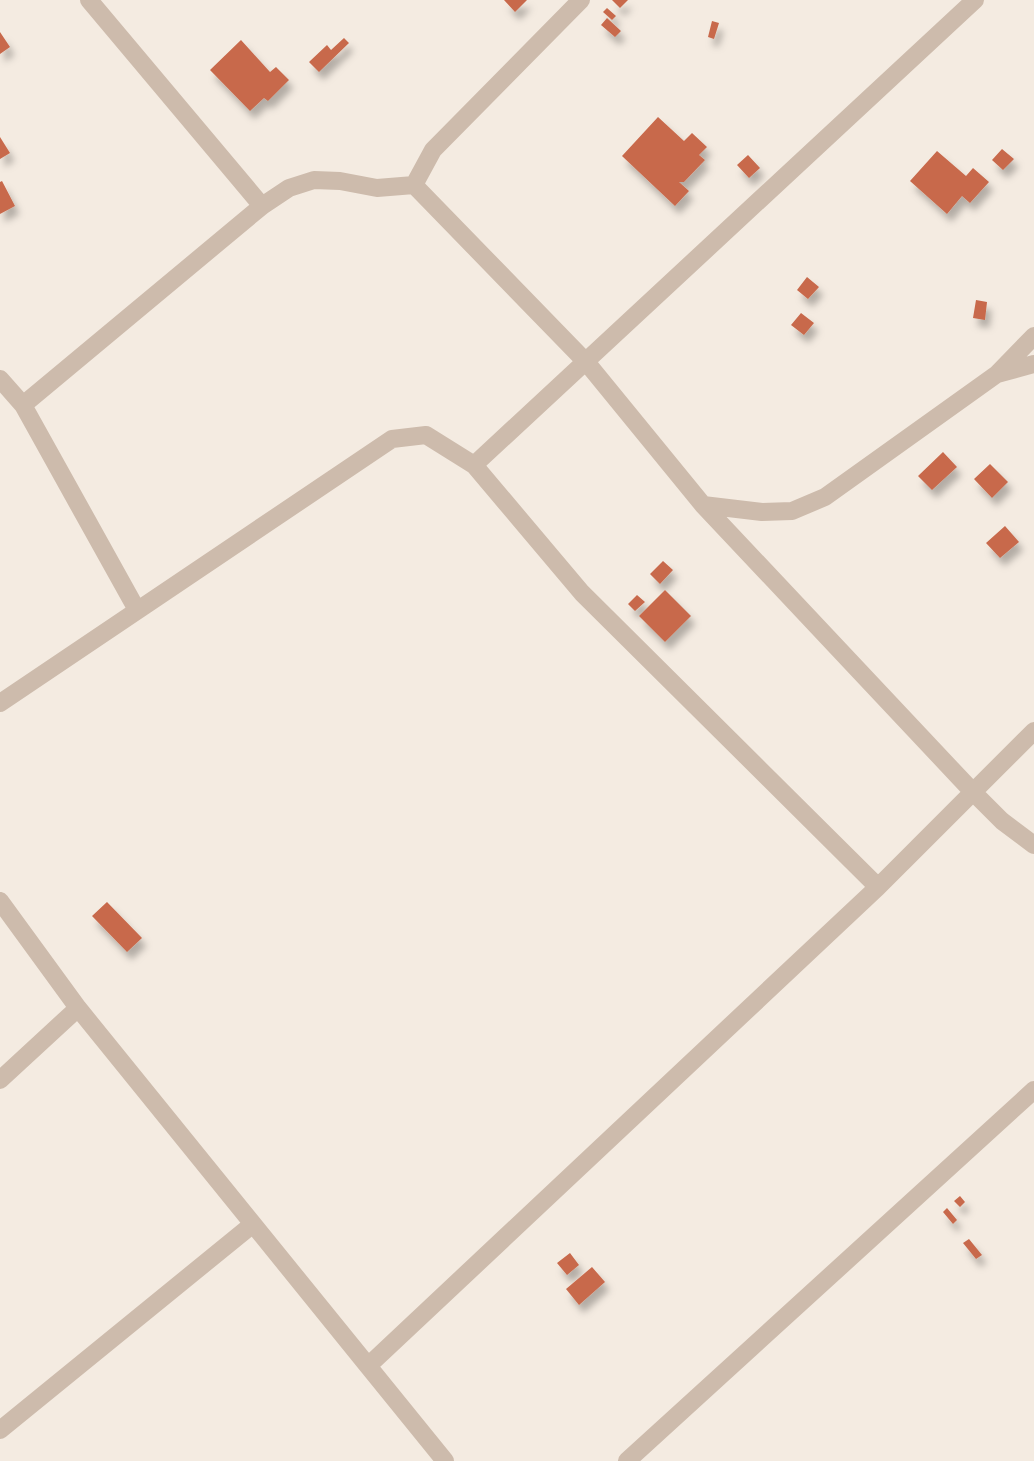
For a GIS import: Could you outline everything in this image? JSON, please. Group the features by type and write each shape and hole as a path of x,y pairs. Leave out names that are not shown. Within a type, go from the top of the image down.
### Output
{"street":[{"path":"414,185 433,150 581,0"},
{"path":"474,465 587,363 975,0"},
{"path":"99,4 262,206"},
{"path":"23,405 262,206 289,188 314,180 340,181 377,188 414,185"},
{"path":"414,185 587,363 703,505 973,792 1002,821 1034,845"},
{"path":"703,505 762,512 792,511 825,498 997,374 1034,336"},
{"path":"997,374 1034,364"},
{"path":"0,379 23,405 137,610"},
{"path":"0,703 392,439 426,435 474,465 582,593 878,887"},
{"path":"368,1366 878,887 1034,731"},
{"path":"0,901 78,1008 445,1461"},
{"path":"0,1080 78,1008"},
{"path":"627,1461 1034,1090"},
{"path":"0,1430 253,1224"}],"building":[{"path":"504,0 527,0 515,12"},
{"path":"612,0 628,0 620,8"},
{"path":"607,8 616,16 612,20 603,12"},
{"path":"607,18 621,31 615,37 601,25"},
{"path":"712,21 719,23 714,39 708,37"},
{"path":"0,32 10,47 0,54"},
{"path":"344,38 349,43 319,72 309,62 327,45 331,50"},
{"path":"241,40 270,72 276,67 289,80 268,101 264,98 250,111 210,70"},
{"path":"658,117 684,141 692,133 707,147 699,155 705,160 684,182 679,182 689,191 675,206 622,156"},
{"path":"0,137 10,153 0,159"},
{"path":"1002,149 1014,159 1003,170 992,160"},
{"path":"937,151 966,176 973,168 989,182 970,203 962,196 947,214 910,181"},
{"path":"748,155 760,168 749,178 737,165"},
{"path":"2,181 15,206 0,214 0,182"},
{"path":"807,277 819,287 808,299 797,290"},
{"path":"976,300 987,302 985,320 973,318"},
{"path":"801,313 814,323 804,335 791,325"},
{"path":"943,452 957,467 932,490 918,476"},
{"path":"990,464 1008,482 992,498 974,479"},
{"path":"1005,526 1019,542 1000,558 986,543"},
{"path":"663,561 673,570 660,584 650,574"},
{"path":"665,590 691,616 665,642 639,616"},
{"path":"637,595 645,602 635,611 628,604"},
{"path":"107,902 142,938 127,952 92,916"},
{"path":"960,1196 965,1202 960,1207 954,1201"},
{"path":"947,1208 957,1220 953,1224 943,1212"},
{"path":"969,1239 982,1255 976,1259 963,1243"},
{"path":"570,1253 579,1265 567,1275 557,1263"},
{"path":"592,1267 605,1282 579,1305 566,1289"}]}
